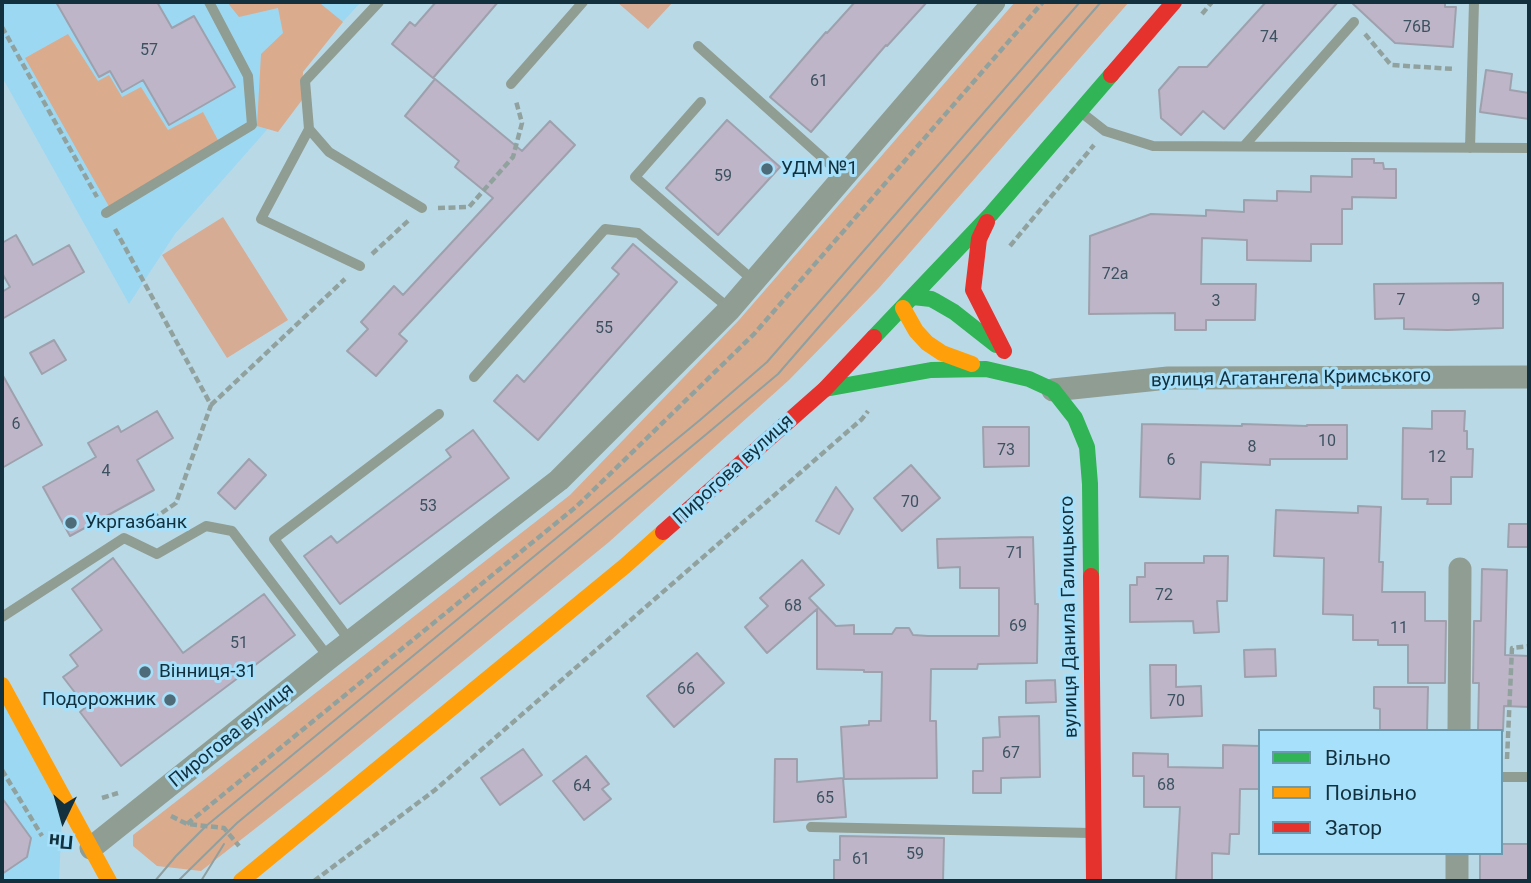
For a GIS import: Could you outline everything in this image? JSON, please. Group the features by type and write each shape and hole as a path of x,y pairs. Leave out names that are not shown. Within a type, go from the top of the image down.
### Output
{"main road":[{"name":"Пирогова вулиця","path":"241,881 625,566 825,389 992,214 1174,2"},
{"path":"992,214 979,239 973,290 1004,351"},
{"name":"вулиця Данила Галицького","path":"908,302 931,299 954,312 1004,351 1029,379"},
{"path":"908,302 916,331 927,343 942,353 986,369"},
{"name":"вулиця Данила Галицького","path":"825,389 931,370 986,369 1029,379 1053,390 1075,418 1087,447 1090,484 1094,881"},
{"path":"2,685 109,881"}],"street":[{"name":"Пирогова вулиця","path":"91,848 350,641 559,481 730,309 994,2"},
{"name":"вулиця Агатангела Кримського","path":"1053,390 1168,378 1529,377"},
{"path":"1459,729 1460,569"},
{"path":"1457,855 1457,881"}],"lane":[{"path":"106,213 252,125 248,76 209,2"},
{"path":"360,265 261,219 309,129 305,81 379,2"},
{"path":"511,83 583,2"},
{"path":"1470,148 1474,2"},
{"path":"1244,146 1354,22"},
{"path":"698,46 844,177"},
{"path":"701,102 635,177 754,281"},
{"path":"1079,112 1105,131 1153,146 1529,148"},
{"path":"309,129 329,152 422,208"},
{"path":"474,377 605,229 638,233 730,309"},
{"path":"350,641 274,539 439,414"},
{"path":"2,617 124,538 157,554 206,526 232,531 329,658"},
{"path":"1504,777 1529,777"},
{"path":"811,827 1094,833"}],"path":[{"path":"1354,22 1391,65 1472,69"},
{"path":"2,27 211,405"},
{"path":"124,538 176,503 211,405 422,208 469,207 513,158 522,122 511,83"},
{"path":"314,881 435,790 862,419 874,403"},
{"path":"1504,777 1512,648 1529,646"},
{"path":"2,770 42,836"},
{"path":"102,798 119,792"},
{"path":"187,824 224,828 241,848"}],"shaded area":[{"path":"2,2 361,2 297,72 287,107 175,234 129,304 2,77"},
{"path":"227,2 323,2 321,4 343,22 303,72 302,100 278,132 257,126 261,54 283,33 278,8 239,17"},
{"path":"617,2 673,2 648,29"},
{"path":"1015,2 1129,2 879,288 789,380 609,542 325,774 201,871 157,866 133,846 133,835 570,495 739,320"},
{"path":"68,34 98,81 109,75 122,97 141,87 168,130 203,112 220,144 111,210 25,58"},
{"path":"223,217 288,320 227,358 162,255"},
{"path":"2,685 63,796 59,881 2,881"}],"building":[{"path":"56,2 157,2 172,28 194,16 235,87 169,125 143,80 122,92 110,71 99,77"},
{"path":"436,2 498,2 433,78 392,44 410,22 415,26"},
{"path":"855,2 927,2 811,132 770,97"},
{"path":"1266,2 1338,2 1224,129 1203,111 1181,135 1161,118 1159,90 1179,67 1207,67"},
{"path":"1351,2 1445,2 1445,7 1456,7 1453,47 1395,43"},
{"path":"1486,70 1512,74 1510,90 1529,93 1529,119 1480,112"},
{"path":"435,79 522,151 550,121 575,145 399,334 407,341 376,376 347,351 368,329 361,322 394,286 403,295 493,198 455,167 459,161 405,116"},
{"path":"727,120 780,167 718,235 666,188"},
{"path":"1352,159 1374,159 1374,163 1383,163 1384,169 1396,169 1396,198 1352,197 1352,209 1342,209 1342,244 1311,244 1311,261 1247,260 1247,240 1202,238 1201,284 1256,284 1255,320 1206,320 1206,330 1175,330 1175,313 1089,314 1090,236 1151,214 1206,216 1206,210 1244,212 1244,200 1277,201 1277,191 1311,192 1311,176 1352,177"},
{"path":"16,235 33,265 69,245 84,272 2,319 2,292 10,287 2,273 2,243"},
{"path":"633,244 677,282 538,440 494,401 517,375 524,382 619,274 612,268"},
{"path":"1503,283 1503,328 1404,329 1404,318 1375,319 1374,284"},
{"path":"54,340 66,360 42,374 30,353"},
{"path":"2,374 42,445 2,468"},
{"path":"157,411 173,438 137,460 154,490 70,536 43,487 96,457 88,443 118,426 121,432"},
{"path":"1432,411 1465,411 1467,449 1473,449 1472,477 1451,477 1451,504 1427,504 1428,499 1402,499 1403,428 1432,429"},
{"path":"1142,424 1347,425 1347,459 1270,459 1270,465 1201,462 1200,499 1140,497"},
{"path":"983,427 1029,427 1029,466 984,467"},
{"path":"473,430 509,478 340,604 304,556 331,536 337,543 451,457 446,450"},
{"path":"249,459 266,475 235,509 218,493"},
{"path":"911,465 940,498 902,531 874,498"},
{"path":"836,487 853,509 839,534 816,521"},
{"path":"1358,506 1381,507 1379,562 1383,562 1382,592 1425,592 1425,621 1446,621 1445,683 1408,683 1408,645 1378,645 1378,640 1353,640 1353,615 1323,614 1324,558 1274,556 1276,510 1358,513"},
{"path":"1509,524 1529,524 1529,547 1508,547"},
{"path":"1033,537 1035,604 1038,604 1037,663 978,664 977,669 931,669 930,721 936,721 937,778 844,779 841,727 869,725 869,721 881,721 882,672 817,669 817,609 767,653 745,627 768,606 760,598 802,560 824,585 809,598 836,626 854,625 854,634 892,634 896,628 909,628 913,635 999,636 999,588 960,588 960,567 938,568 937,539"},
{"path":"1204,556 1228,556 1227,601 1217,601 1219,632 1194,633 1193,621 1130,622 1130,585 1137,585 1137,577 1145,577 1145,563 1204,563"},
{"path":"113,558 183,653 264,594 295,635 121,766 80,712 86,707 63,677 78,666 70,655 102,630 72,589"},
{"path":"1482,569 1507,570 1505,655 1529,656 1529,707 1504,706 1503,731 1478,729 1479,683 1473,683 1474,621 1481,621"},
{"path":"1275,649 1276,676 1245,677 1244,650"},
{"path":"697,653 724,683 674,727 647,696"},
{"path":"1150,665 1176,665 1176,687 1201,686 1202,716 1151,718"},
{"path":"1055,680 1056,702 1026,703 1026,681"},
{"path":"1374,687 1428,687 1427,729 1380,729 1380,709 1374,708"},
{"path":"1039,716 1040,777 1001,778 1001,793 973,793 973,771 983,771 983,738 1000,737 999,717"},
{"path":"1223,745 1258,746 1258,789 1240,789 1239,834 1230,834 1229,854 1212,853 1212,881 1176,881 1180,807 1144,807 1144,776 1133,776 1133,753 1168,754 1168,767 1223,768"},
{"path":"523,749 542,775 500,805 481,778"},
{"path":"586,756 609,784 602,789 611,799 584,820 553,781"},
{"path":"775,759 797,759 797,782 843,778 846,817 774,822"},
{"path":"2,798 31,838 27,857 2,874"},
{"path":"840,836 944,838 943,881 834,881 834,860 840,860"},
{"path":"1503,844 1529,844 1529,881 1480,881 1480,855 1503,855"}],"tram line":[{"path":"155,881 206,826 767,362 1080,2"},
{"path":"178,881 237,823 778,374 1101,2"},
{"path":"201,881 224,844"}],"traffic: fast":[{"path":"874,337 991,214 1111,75"},
{"path":"913,297 935,301 954,312 996,345"},
{"path":"825,389 931,370 986,369 1029,379 1053,390 1075,418 1087,447 1091,576"}],"traffic: slow":[{"path":"903,308 916,331 927,343 942,353 972,364"},
{"path":"241,881 663,532"},
{"path":"2,685 109,881"}],"traffic: jam":[{"path":"1111,75 1174,2"},
{"path":"987,222 979,239 973,290 1004,351"},
{"path":"663,532 825,389 874,337"},
{"path":"1091,576 1094,881"}],"place":[{"name":"УДМ №1","path":"767,169"},
{"name":"Укргазбанк","path":"71,523"},
{"name":"Вінниця-31","path":"145,672"},
{"name":"Подорожник","path":"170,700"}]}
